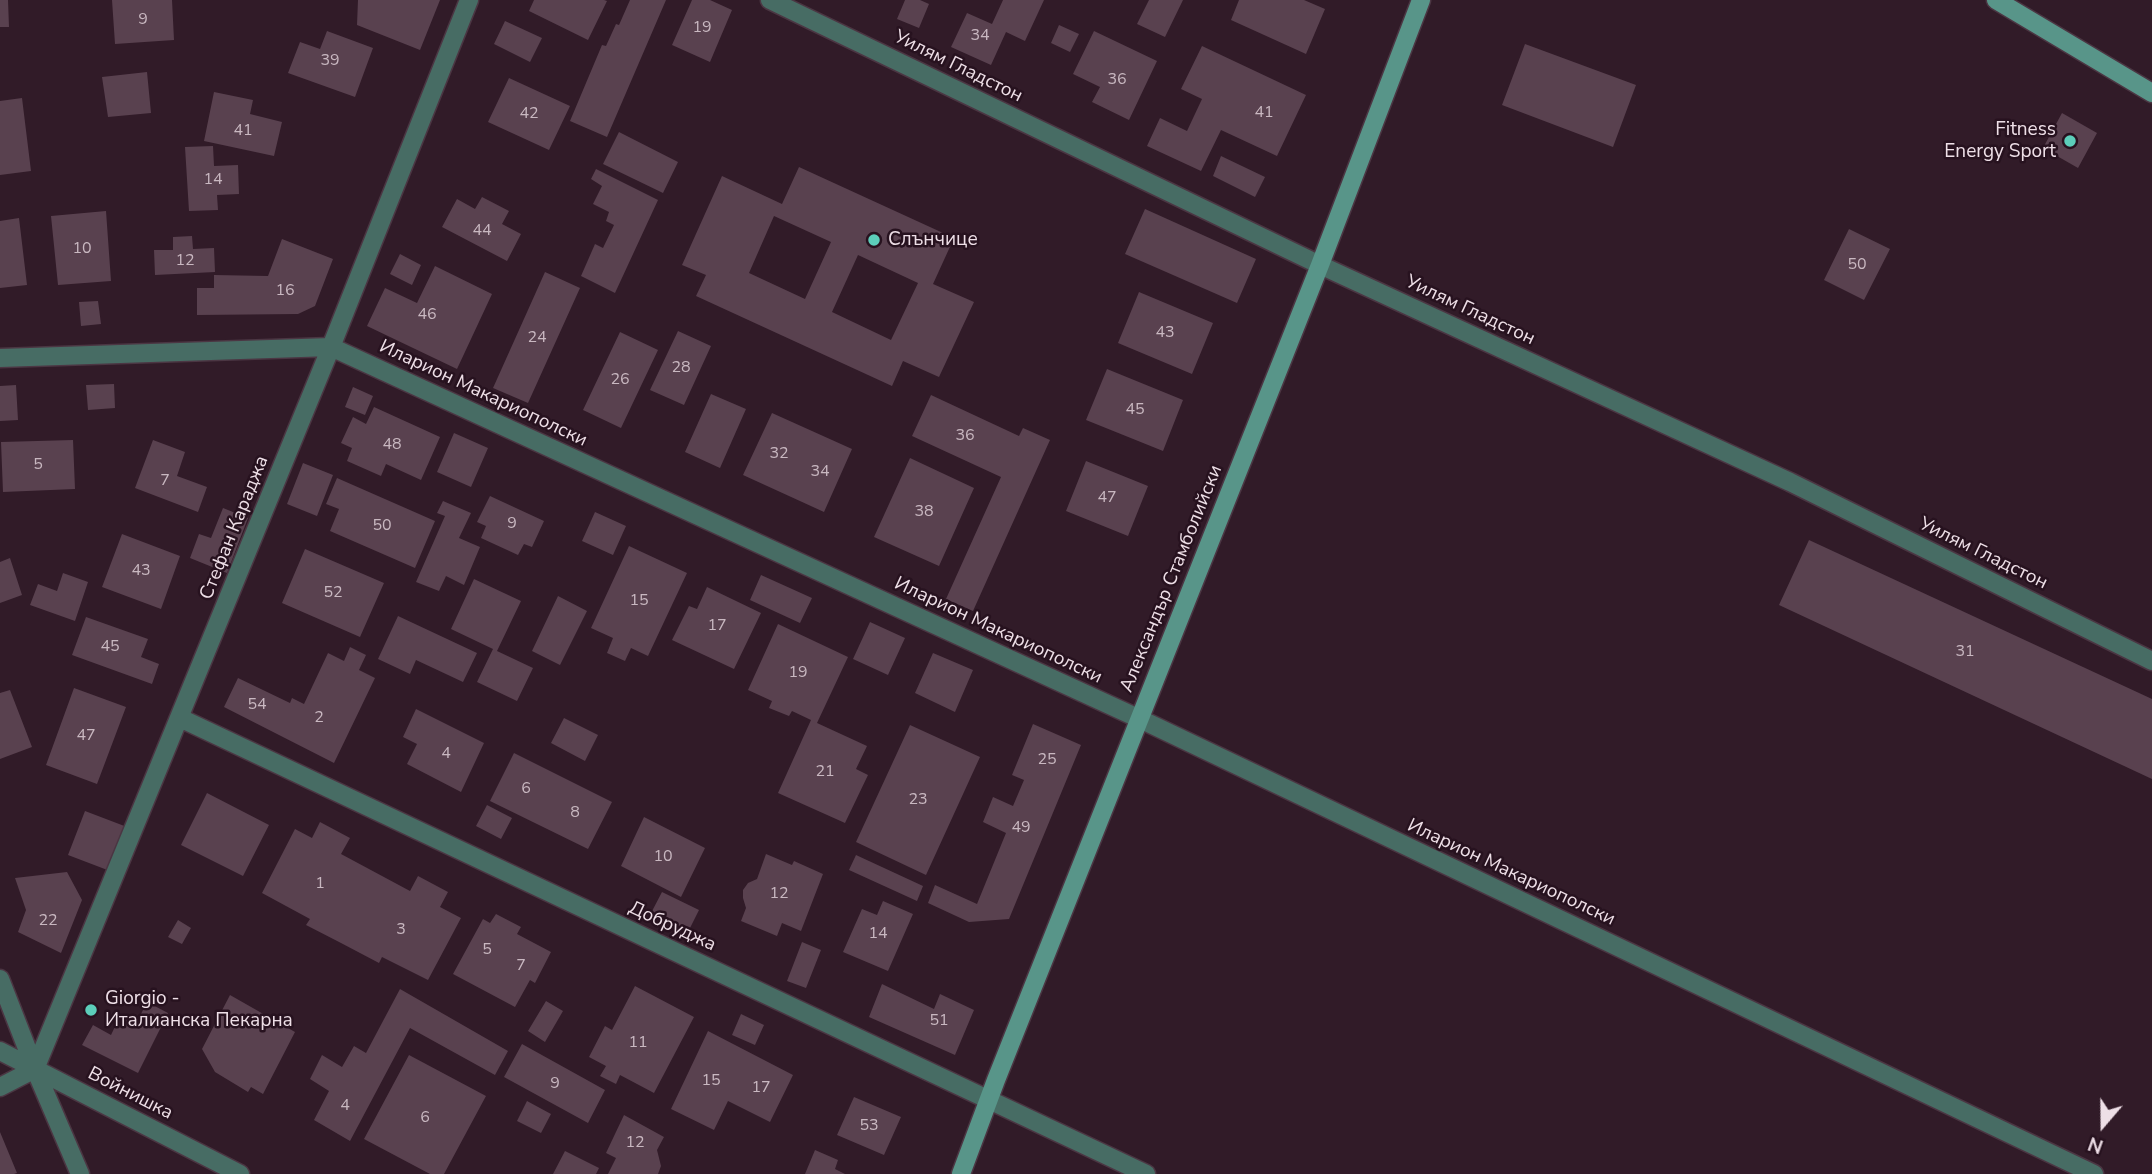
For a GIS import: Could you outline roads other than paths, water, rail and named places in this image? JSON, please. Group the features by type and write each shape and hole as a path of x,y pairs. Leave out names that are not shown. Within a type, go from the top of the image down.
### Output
{"main road":[{"name":"Александър Стамболийски","path":"961,1174 1422,0"},
{"path":"1996,0 2152,93"}],"street":[{"name":"Стефан Караджа","path":"35,1069 331,347 469,0"},
{"name":"Уилям Гладстон","path":"770,0 1320,265 1790,482 2152,661"},
{"name":"Иларион Макариополски","path":"0,358 331,347 1140,719 2094,1174"},
{"name":"Добруджа","path":"180,718 1146,1174"},
{"path":"0,979 80,1174"},
{"name":"Войнишка","path":"0,1051 240,1174"},
{"path":"0,1087 35,1069"}],"place":[{"name":"Fitness Energy Sport","path":"2070,141"},
{"name":"Слънчице","path":"874,240"},
{"name":"Giorgio - Италианска Пекарна","path":"91,1010"}]}
